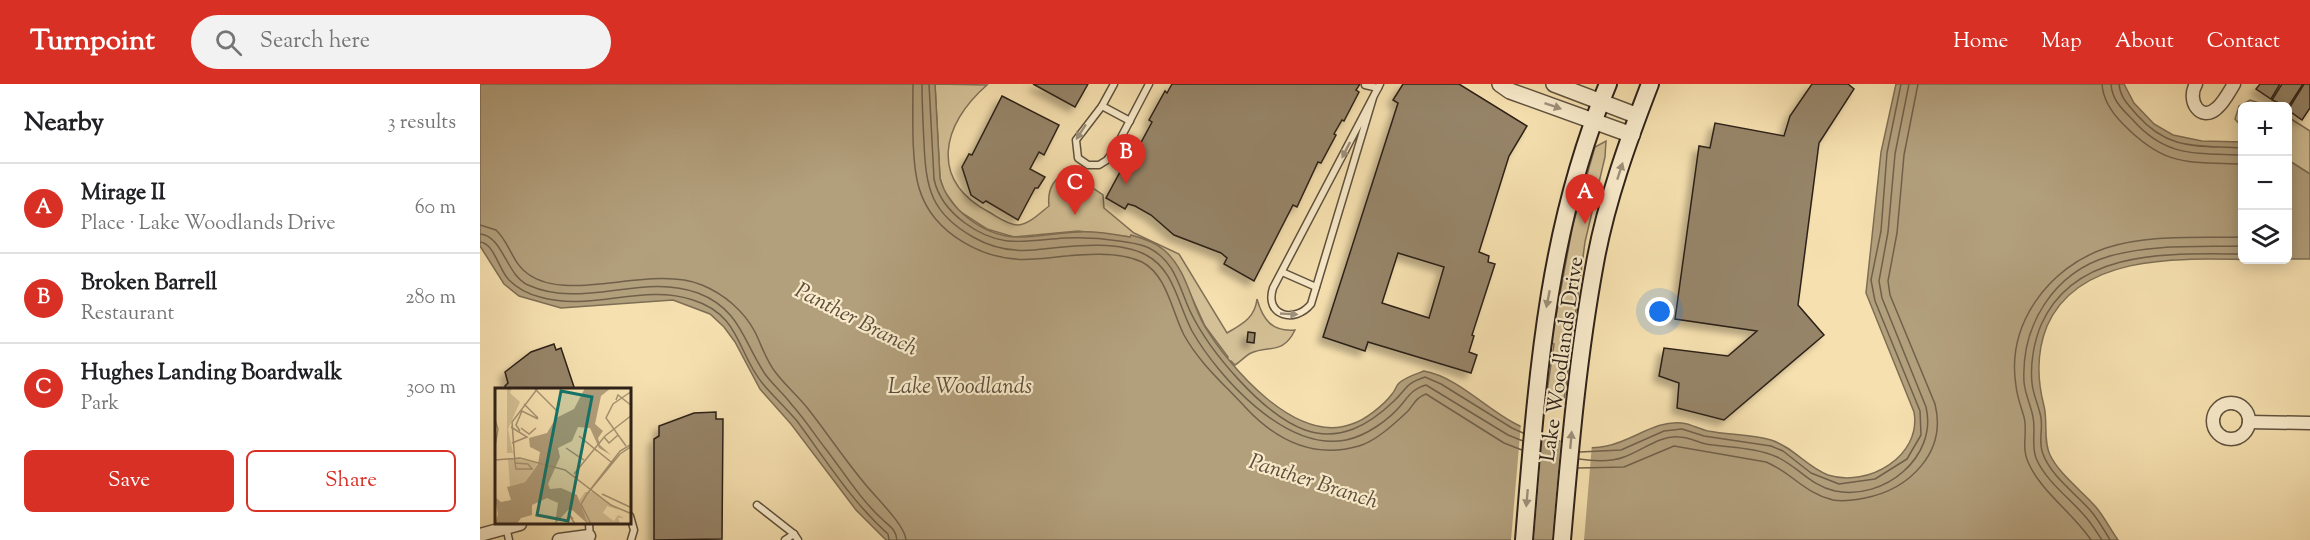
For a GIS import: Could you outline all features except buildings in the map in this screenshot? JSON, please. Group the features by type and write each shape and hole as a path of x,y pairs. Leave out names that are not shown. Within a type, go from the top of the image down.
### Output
{"main road":[{"name":"Lake Woodlands Drive","path":"1524,540 1544,318 1557,252 1593,120 1608,84"},
{"name":"Lake Woodlands Drive","path":"1562,540 1574,401 1595,261 1618,176 1650,84"}],"street":[{"path":"1500,84 1510,91 1632,135"},
{"path":"1554,84 1638,116"},
{"path":"2196,84 2192,93 2193,103 2199,110 2207,112 2218,108 2234,84"},
{"path":"2249,422 2310,423"},
{"path":"480,535 515,525"},
{"path":"559,540 589,533"}],"lane":[{"path":"1114,84 1102,106 1076,140 1075,152 1082,163 1099,165 1107,160 1149,84"},
{"path":"1365,85 1379,86 1372,98 1271,294 1271,304 1276,312 1283,315 1299,314 1305,310 1316,287 1372,98"},
{"path":"1102,106 1130,121"},
{"path":"1282,272 1316,287"},
{"path":"757,505 794,534 798,540"},
{"path":"631,540 634,530 632,523"},
{"path":"506,527 509,540"},
{"path":"786,540 794,534"}],"shaded area":[{"path":"935,84 987,85 959,117 948,152 950,168 957,184 970,199 1007,222 1014,225 1022,224 1049,206 1052,185 1068,171 1103,195 1104,208 1134,233 1179,254 1227,333 1251,316 1257,299 1262,313 1274,327 1295,330 1290,338 1281,346 1251,353 1235,365 1231,361 1210,374 1228,357 1205,326 1178,267 1130,237 1078,231 1014,237 987,229 959,211 944,191 940,178"},
{"path":"2292,120 2310,131 2310,174 2292,163"},
{"path":"1606,141 1605,157 1585,242 1564,400 1546,399 1554,344 1551,343 1573,224 1595,147"}],"water":[{"name":"Lake Woodlands","path":"480,84 935,84 940,178 944,189 959,210 979,226 1003,235 1031,237 1092,232 1130,237 1131,235 1157,245 1172,258 1178,267 1204,325 1230,362 1267,398 1287,413 1309,423 1331,428 1352,424 1374,412 1393,393 1399,383 1424,371 1448,379 1520,426 1569,444 1587,448 1602,447 1668,423 1682,423 1708,431 1771,440 1786,447 1820,471 1844,478 1859,477 1889,465 1901,455 1910,442 1914,428 1914,412 1866,293 1881,152 1896,84 2124,84 2134,103 2154,124 2173,135 2202,141 2238,142 2238,260 2178,260 2146,263 2115,270 2087,282 2064,300 2043,336 2039,366 2048,450 2059,469 2098,510 2118,540 886,540 856,510 791,424 760,389 735,342 710,314 673,300 561,308 519,296 504,284 480,246"},
{"path":"2292,163 2310,174 2310,259 2292,259"}],"pier":[{"path":"1521,423 1543,431 1534,540 1511,540"},
{"path":"1561,438 1592,444 1584,540 1552,540"}],"place":[{"name":"Broken Barrell","path":"1126,184"},
{"name":"Hughes Landing Boardwalk","path":"1075,215"},
{"name":"Mirage II","path":"1585,224"}],"water label":[{"name":"Panther Branch","path":"857,318"},
{"name":"Panther Branch","path":"1314,480"}]}
